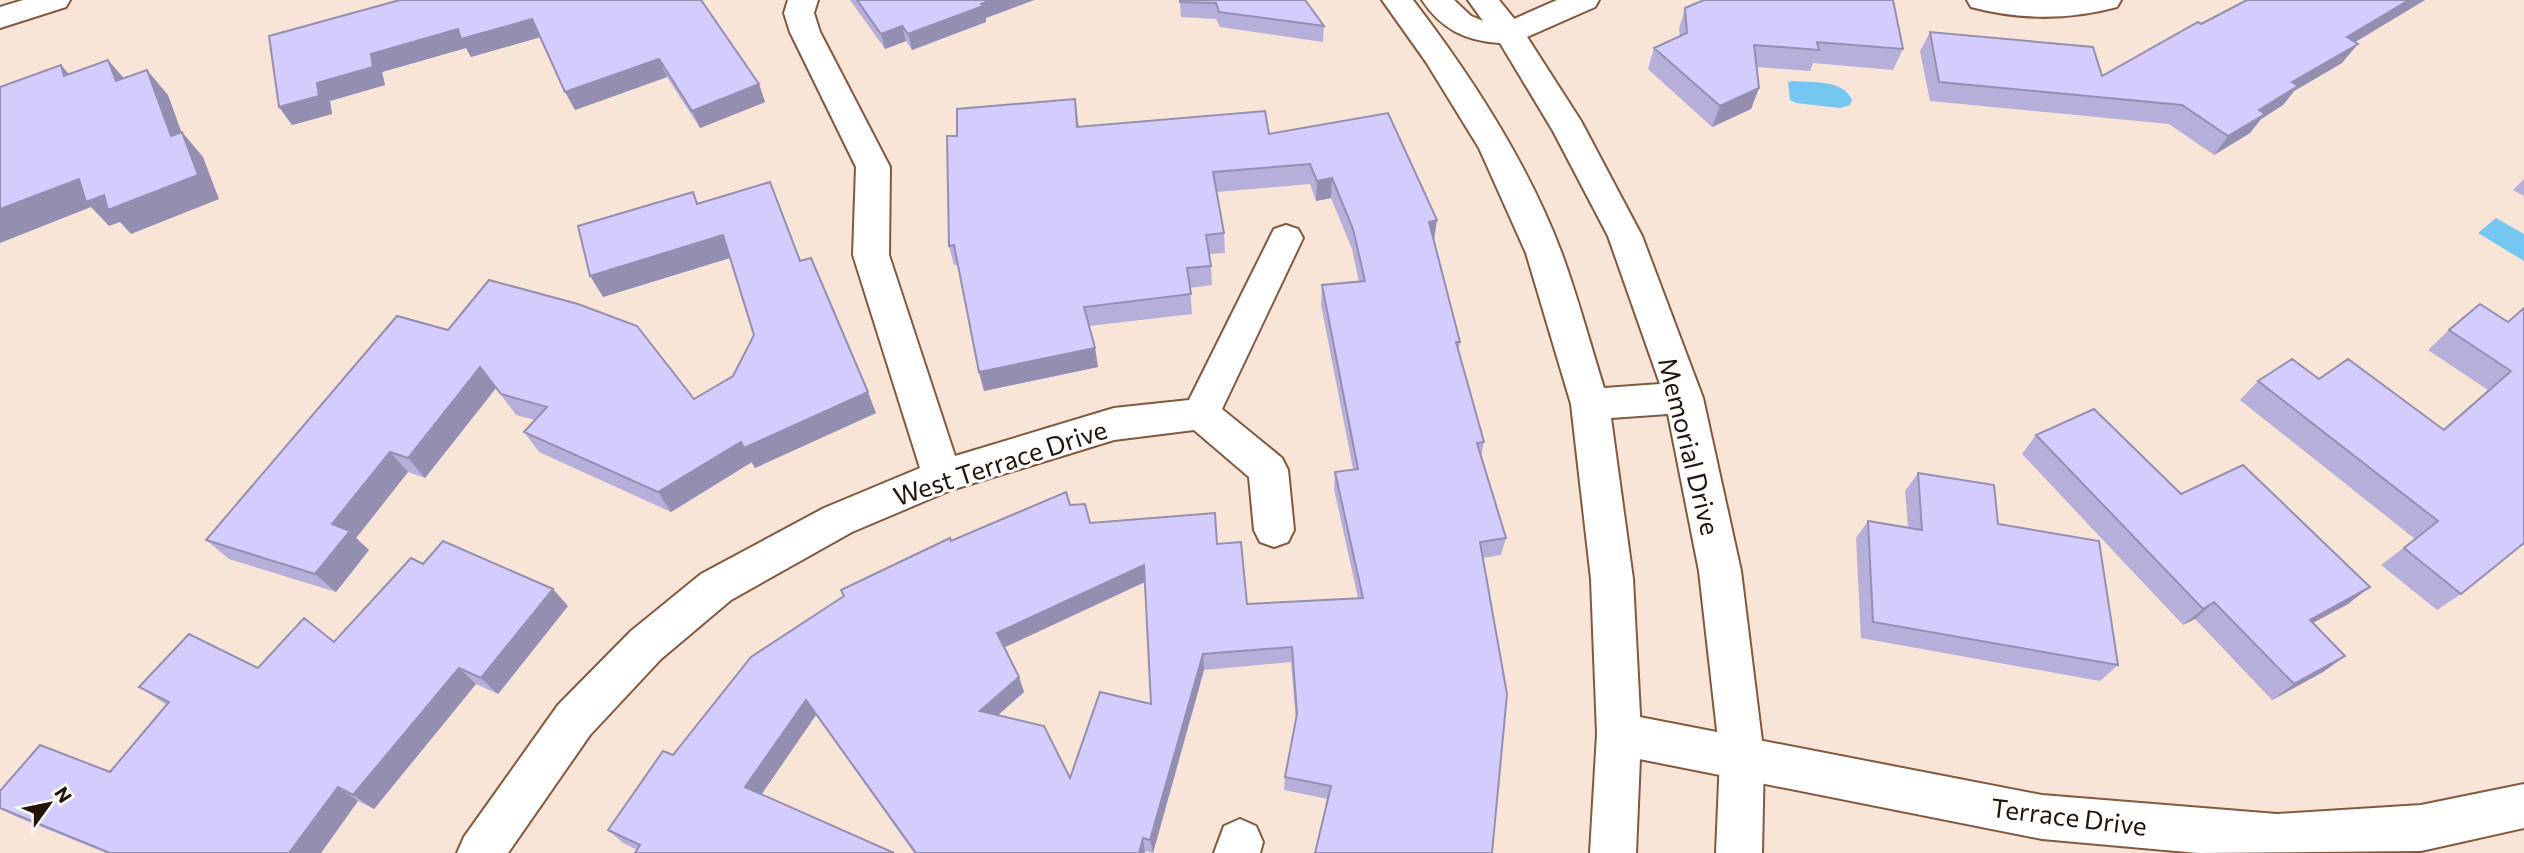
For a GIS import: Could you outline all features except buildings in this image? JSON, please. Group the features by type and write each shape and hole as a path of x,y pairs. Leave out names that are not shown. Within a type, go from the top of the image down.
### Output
{"street":[{"path":"0,18 55,0"},
{"path":"803,0 799,13 805,32 873,167 875,185 870,231 871,255 942,476"},
{"path":"1397,0 1438,55 1495,147 1544,253 1590,404 1612,579 1619,734 1612,853"},
{"path":"1437,0 1456,23 1483,32 1509,33 1584,0"},
{"name":"Memorial Drive","path":"1483,0 1509,33 1569,129 1625,236 1684,398 1720,571 1742,757 1740,853"},
{"path":"1982,0 2012,8 2076,6 2106,0"},
{"path":"1274,530 1268,470 1201,414 1286,238"},
{"path":"1590,404 1684,398"},
{"name":"West Terrace Drive","path":"480,853 574,720 646,645 716,587 838,520 942,476 1114,424 1201,414"},
{"name":"Terrace Drive","path":"1619,734 2042,817 2277,837 2421,828 2524,806"}],"water":[{"path":"1788,82 1835,85 1848,93 1852,100 1850,105 1840,108 1796,103 1790,100"},
{"path":"2496,218 2524,234 2524,261 2478,233"}]}
